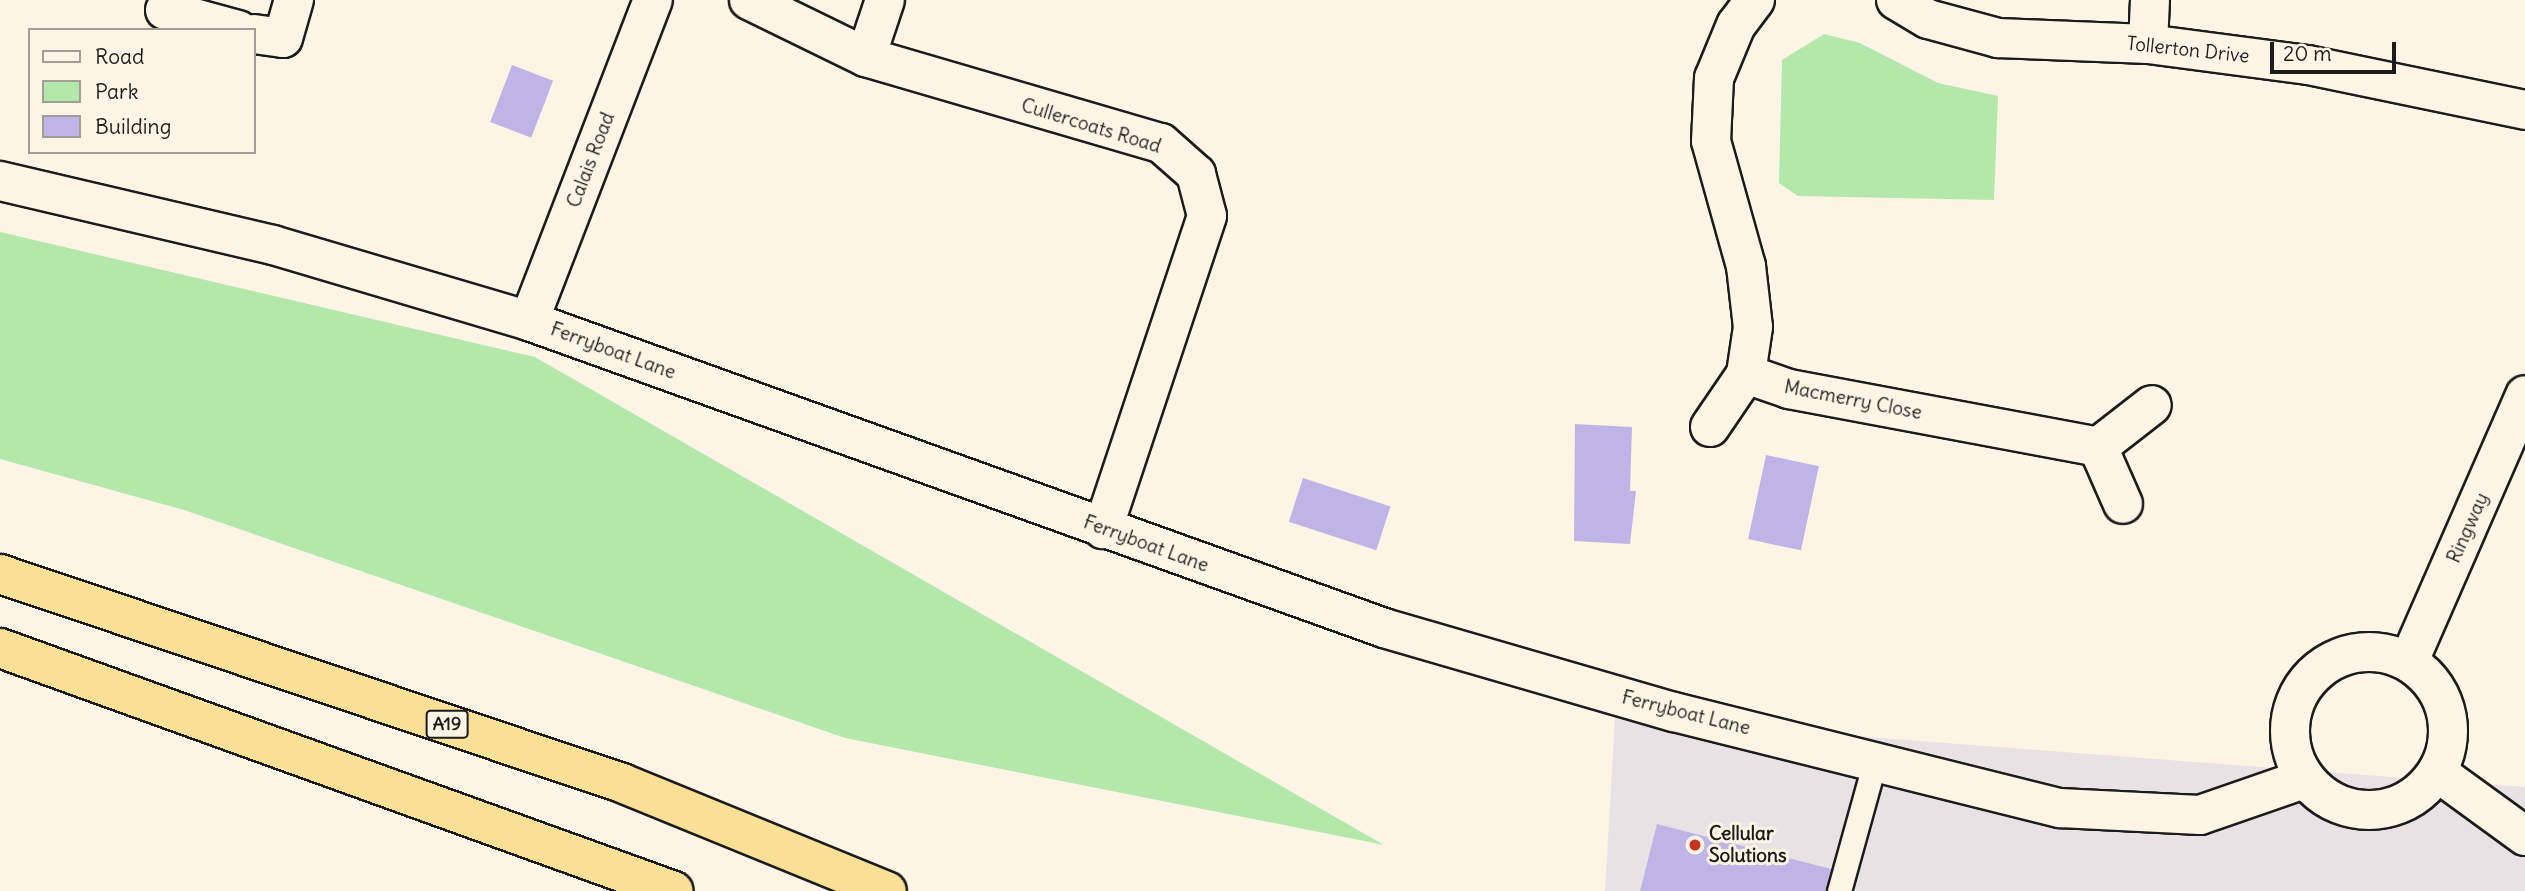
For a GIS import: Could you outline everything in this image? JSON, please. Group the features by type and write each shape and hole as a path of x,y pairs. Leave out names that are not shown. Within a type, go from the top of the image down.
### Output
{"highway":[{"name":"A19","path":"0,574 622,783 887,891"},
{"path":"0,648 674,891"}],"street":[{"path":"256,34 283,38 293,0"},
{"name":"Calais Road","path":"529,321 653,0"},
{"name":"Cullercoats Road","path":"749,0 866,57 1161,143 1196,174 1207,216 1103,528"},
{"path":"866,57 885,0"},
{"path":"1710,427 1746,374 1753,327 1746,266 1711,141 1714,78 1736,25 1755,0"},
{"name":"Tollerton Drive","path":"1896,0 1928,19 1998,38 2148,44 2308,65 2525,110"},
{"path":"2148,44 2150,0"},
{"path":"165,10 231,28"},
{"name":"Ferryboat Lane","path":"0,181 273,245 529,321 1396,632 1674,712 1876,758 2060,808 2200,815 2304,779"},
{"name":"Macmerry Close","path":"1746,374 1789,389 2098,447"},
{"name":"Ringway","path":"2409,661 2525,395"},
{"path":"2123,505 2098,447 2152,405"},
{"path":"2356,652 2409,661 2430,677 2444,701 2447,749 2437,772 2396,806 2368,811 2335,804 2304,779 2290,739 2291,712 2308,679 2356,652"},
{"path":"2437,772 2525,836"}],"lane":[{"path":"1839,891 1876,758"}],"shaded area":[{"path":"1615,718 2525,787 2525,891 1605,891"}],"green space":[{"path":"1824,34 1860,43 1938,83 1998,96 1994,200 1798,196 1779,183 1782,60"},
{"path":"0,232 535,357 1384,845 845,738 184,510 0,459"}],"building":[{"path":"512,65 553,81 531,138 490,122"},
{"path":"1575,424 1632,427 1630,491 1636,491 1630,544 1574,541"},
{"path":"1766,455 1819,466 1801,550 1748,539"},
{"path":"1303,478 1390,506 1376,550 1289,522"},
{"name":"Cellular Solutions","path":"1657,824 1831,869 1825,891 1640,891"}],"place":[{"name":"Cellular Solutions","path":"1695,845"}]}
